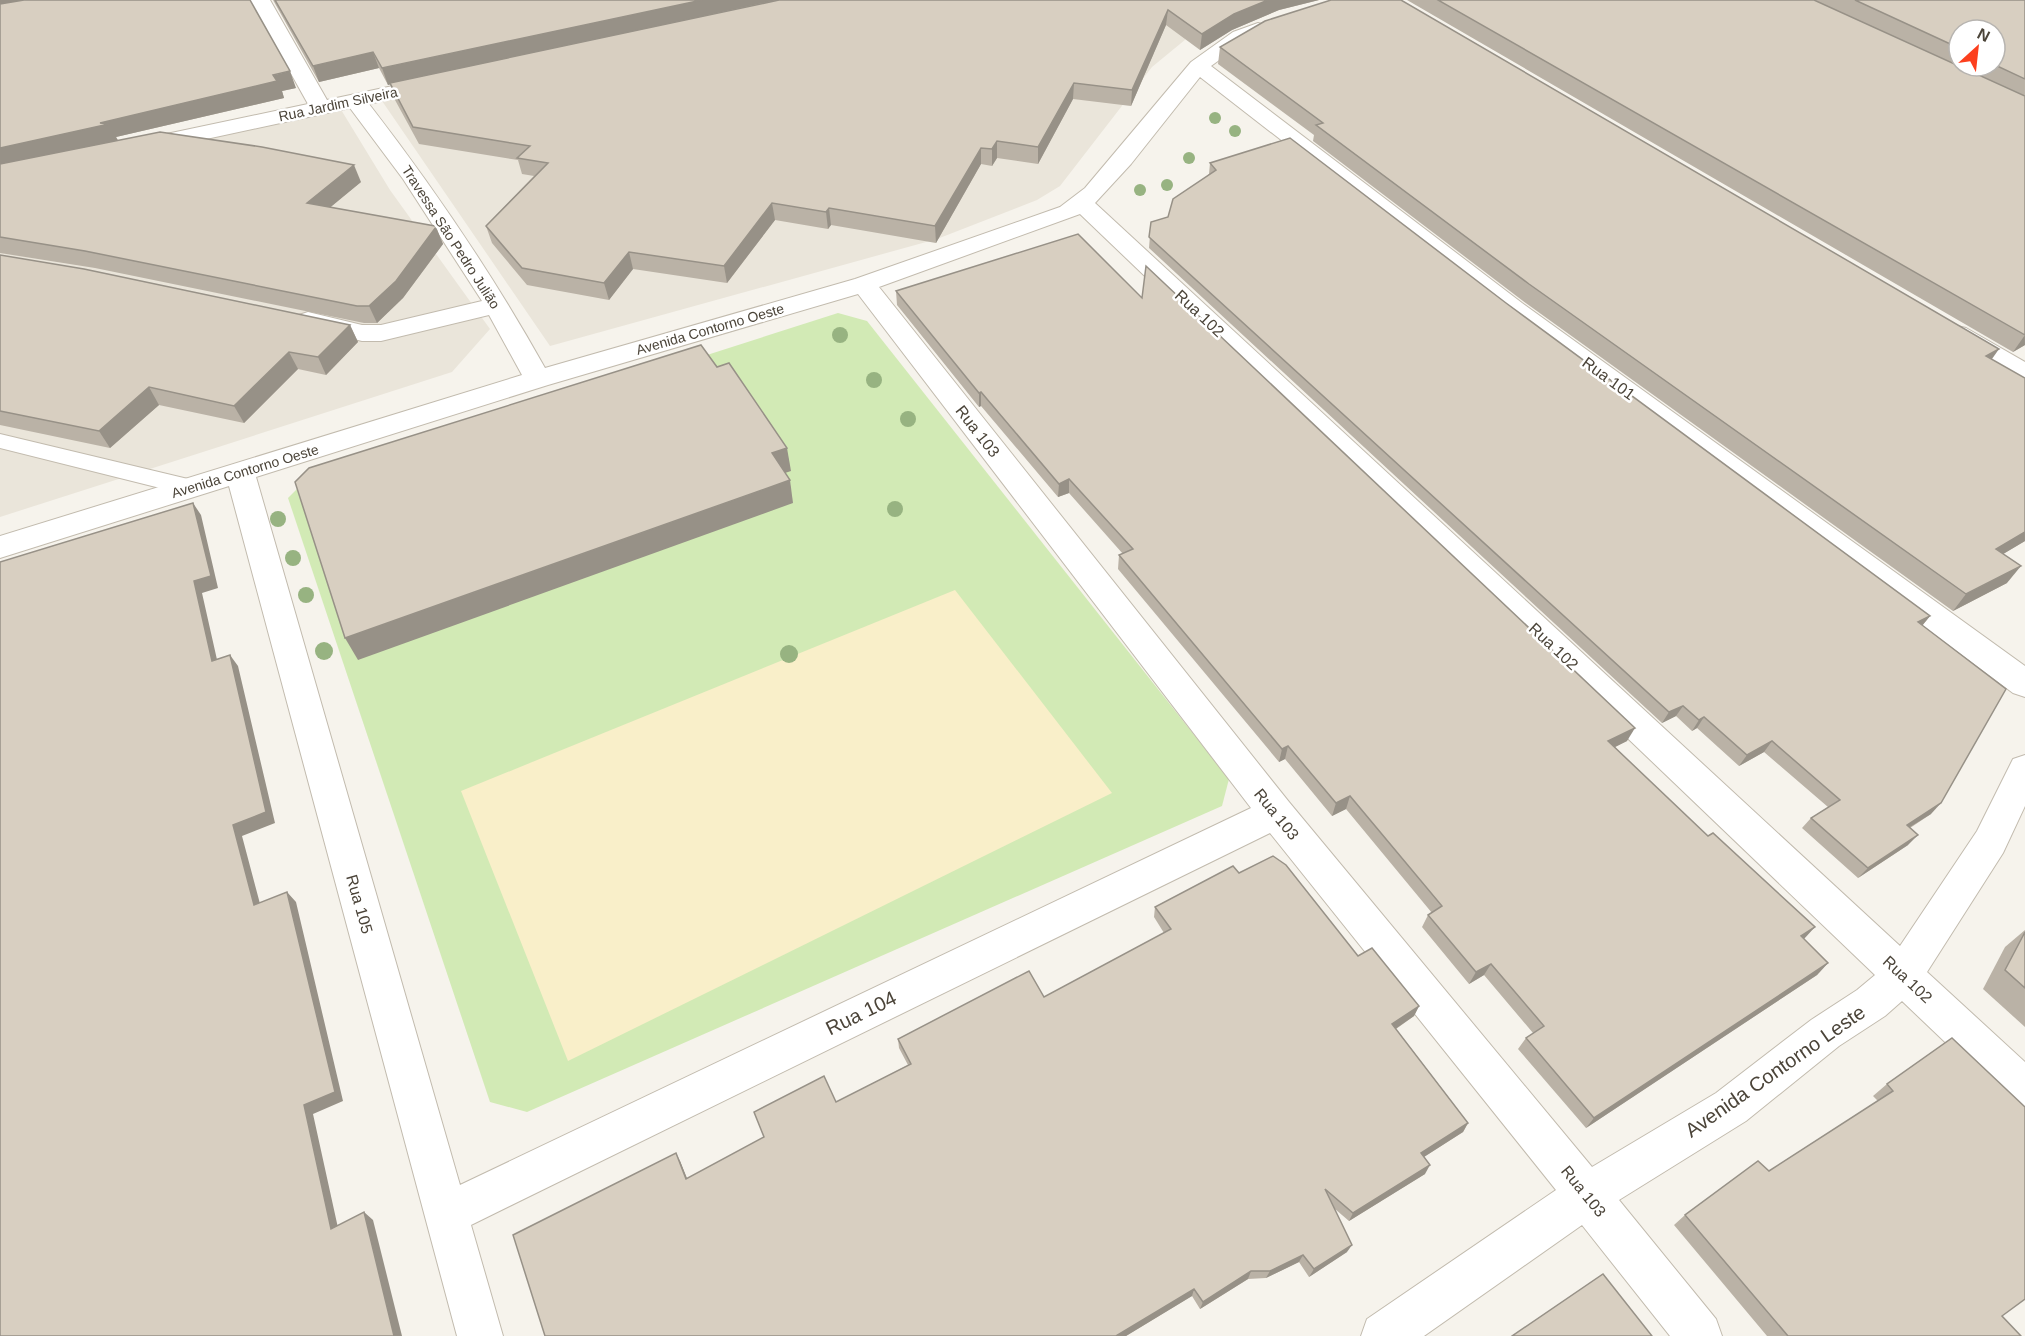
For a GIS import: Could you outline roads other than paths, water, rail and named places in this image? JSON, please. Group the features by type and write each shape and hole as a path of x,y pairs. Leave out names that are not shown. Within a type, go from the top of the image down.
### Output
{"street":[{"path":"260,0 321,107"},
{"name":"Avenida Contorno Oeste","path":"0,548 188,487 240,473 538,380 864,284 1051,219 1082,203 1123,159 1198,66 1240,36 1276,23"},
{"name":"Rua 101","path":"1198,66 1523,315 2025,684"},
{"name":"Rua Jardim Silveira","path":"127,149 459,78"},
{"name":"Travessa São Pedro Julião","path":"355,100 413,176 497,305 538,380"},
{"name":"Rua 102","path":"1082,203 2025,1090"},
{"name":"Rua 103","path":"864,284 1276,813 1699,1336"},
{"path":"287,316 362,333 381,333 497,305"},
{"path":"1933,320 2025,374"},
{"name":"Rua 105","path":"240,473 480,1336"},
{"name":"Avenida Contorno Leste","path":"1384,1336 1587,1195 1731,1107 1825,1033 1871,1004 1903,975 1990,842 2025,769"},
{"name":"Rua 104","path":"447,1214 1276,813"}],"lane":[{"path":"0,441 188,487"}]}
